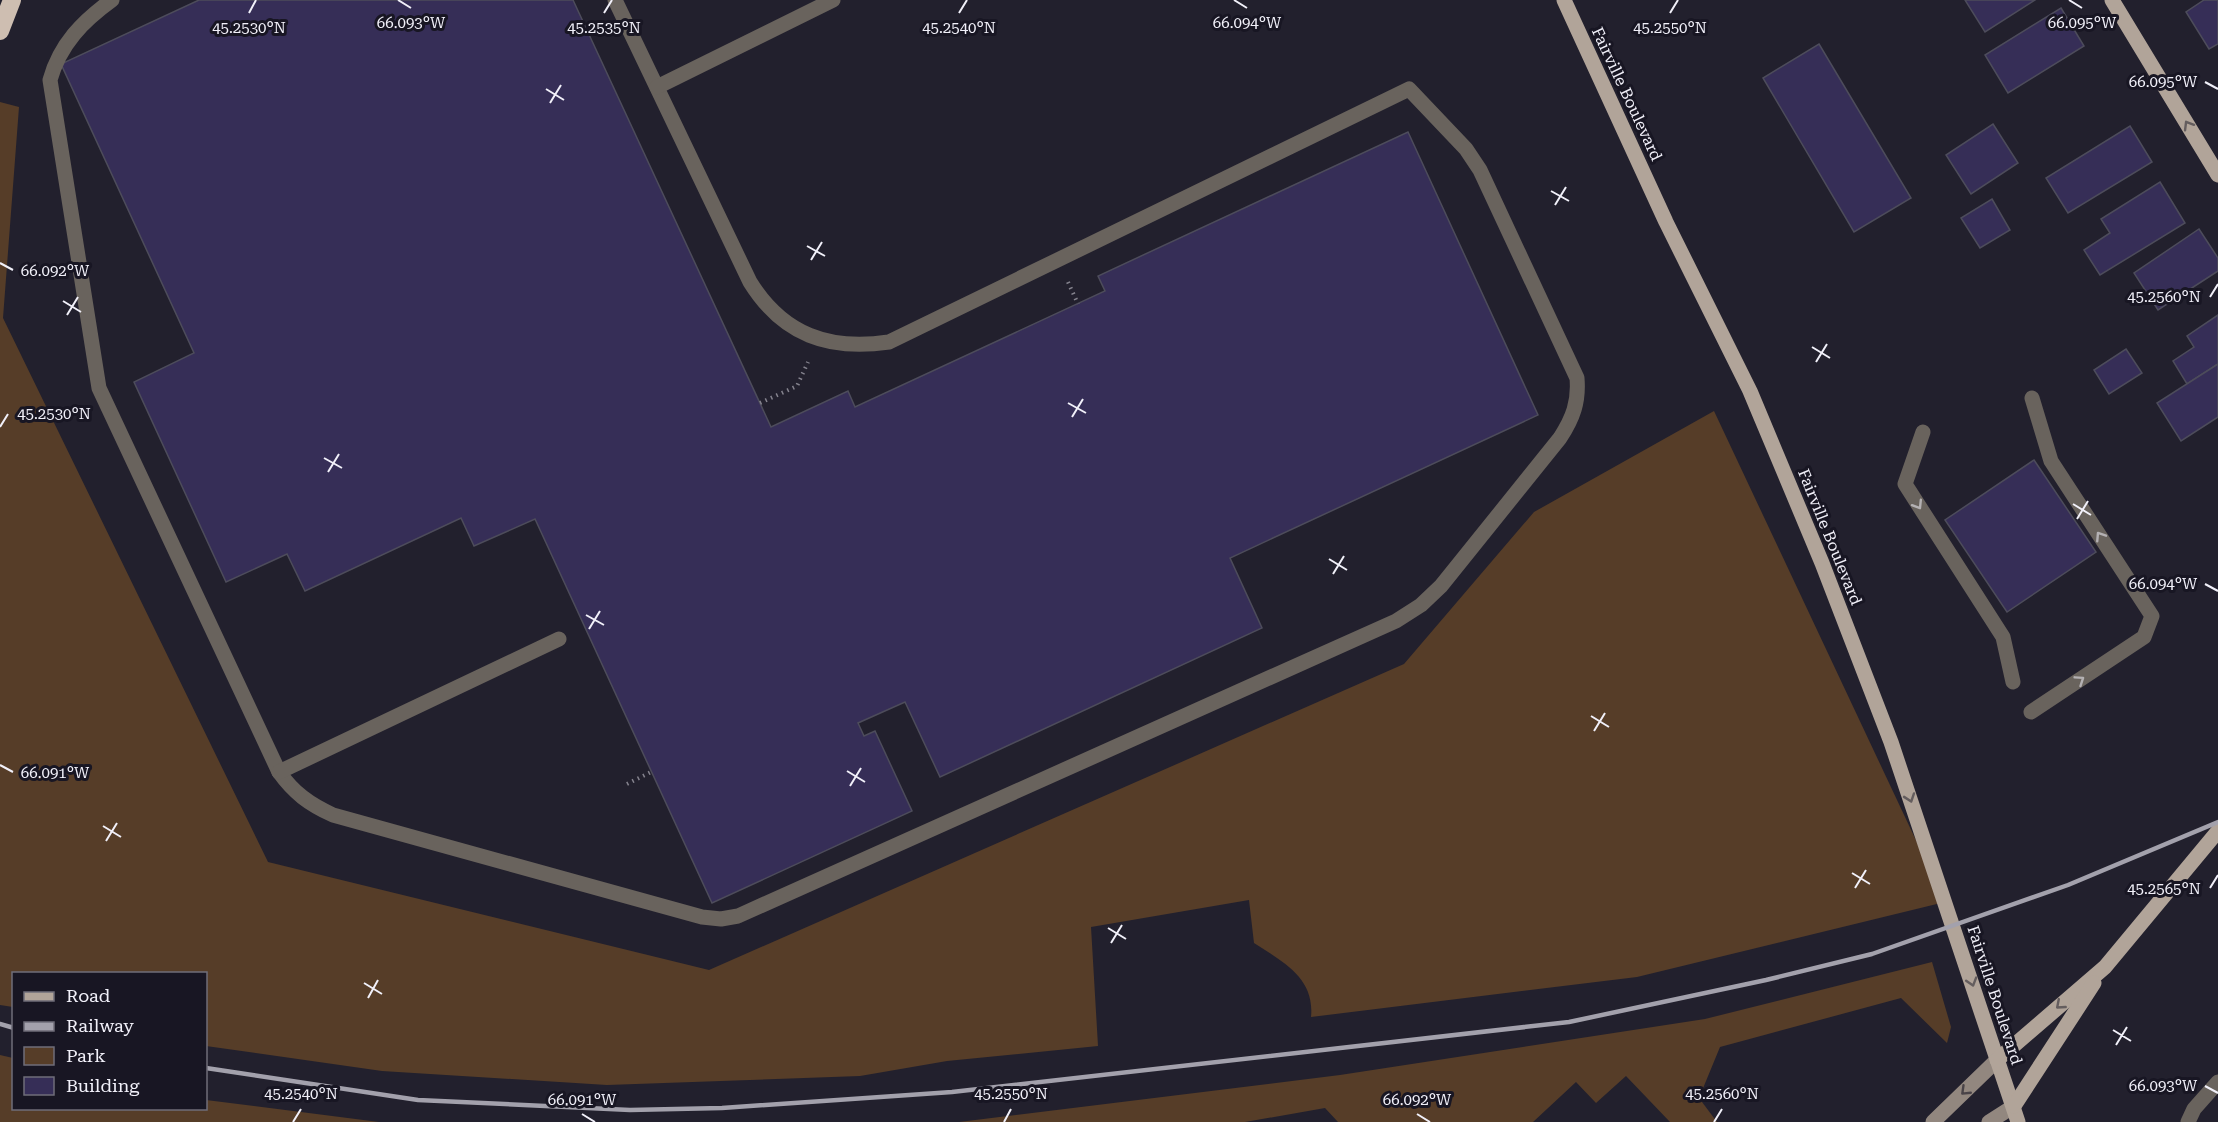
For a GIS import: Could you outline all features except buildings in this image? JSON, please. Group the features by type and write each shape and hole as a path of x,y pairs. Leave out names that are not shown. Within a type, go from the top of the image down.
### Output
{"highway":[{"path":"0,31 12,0"}],"main road":[{"name":"Fairville Boulevard","path":"1564,0 1666,222 1749,391 1822,563 1891,742 2018,1122"},
{"path":"2112,0 2218,175"},
{"path":"2014,1106 2105,967 2218,831"},
{"path":"1997,1060 2105,967"}],"street":[{"path":"1933,1122 1997,1060"},
{"path":"1989,1122 2014,1106"}],"lane":[{"path":"112,0 81,26 66,43 55,61 50,80 99,388 279,772 292,790 310,804 333,815 702,917 721,919 738,916 1396,621 1421,605 1441,586 1560,438 1572,418 1579,397 1577,378 1480,170 1466,149 1409,89 889,342 843,346 818,339 776,316 760,299 615,0"},
{"path":"657,87 833,0"},
{"path":"2031,712 2144,637 2152,616 2052,461 2032,398"},
{"path":"1923,432 1905,484 2003,637 2013,682"},
{"path":"279,772 559,639"},
{"path":"2188,1122 2194,1109 2218,1082"}],"path":[{"path":"760,403 797,386 818,339"},
{"path":"627,784 651,772"}],"green space":[{"path":"0,102 19,107 3,318 268,862 709,970 1404,664 1534,512 1714,411 1945,902 1637,977 1311,1017 1311,1003 1302,981 1286,964 1254,943 1249,900 1091,927 1098,1046 947,1061 860,1076 607,1085 382,1071 207,1046 207,972 12,972 12,1007 0,1005"},
{"path":"1932,962 1951,1027 1947,1043 1901,998 1720,1047 1699,1098 1717,1122 1670,1122 1626,1076 1596,1103 1576,1082 1533,1122 1338,1122 1325,1108 1245,1122 959,1122 1340,1075 1705,1019"},
{"path":"0,1055 12,1058 12,1110 207,1110 207,1100 379,1122 0,1122"}],"railway":[{"path":"207,1068 418,1100 630,1110 722,1108 952,1092 1569,1022 1766,980 1872,954 2068,885 2218,822"},
{"path":"0,1024 12,1027"}]}
